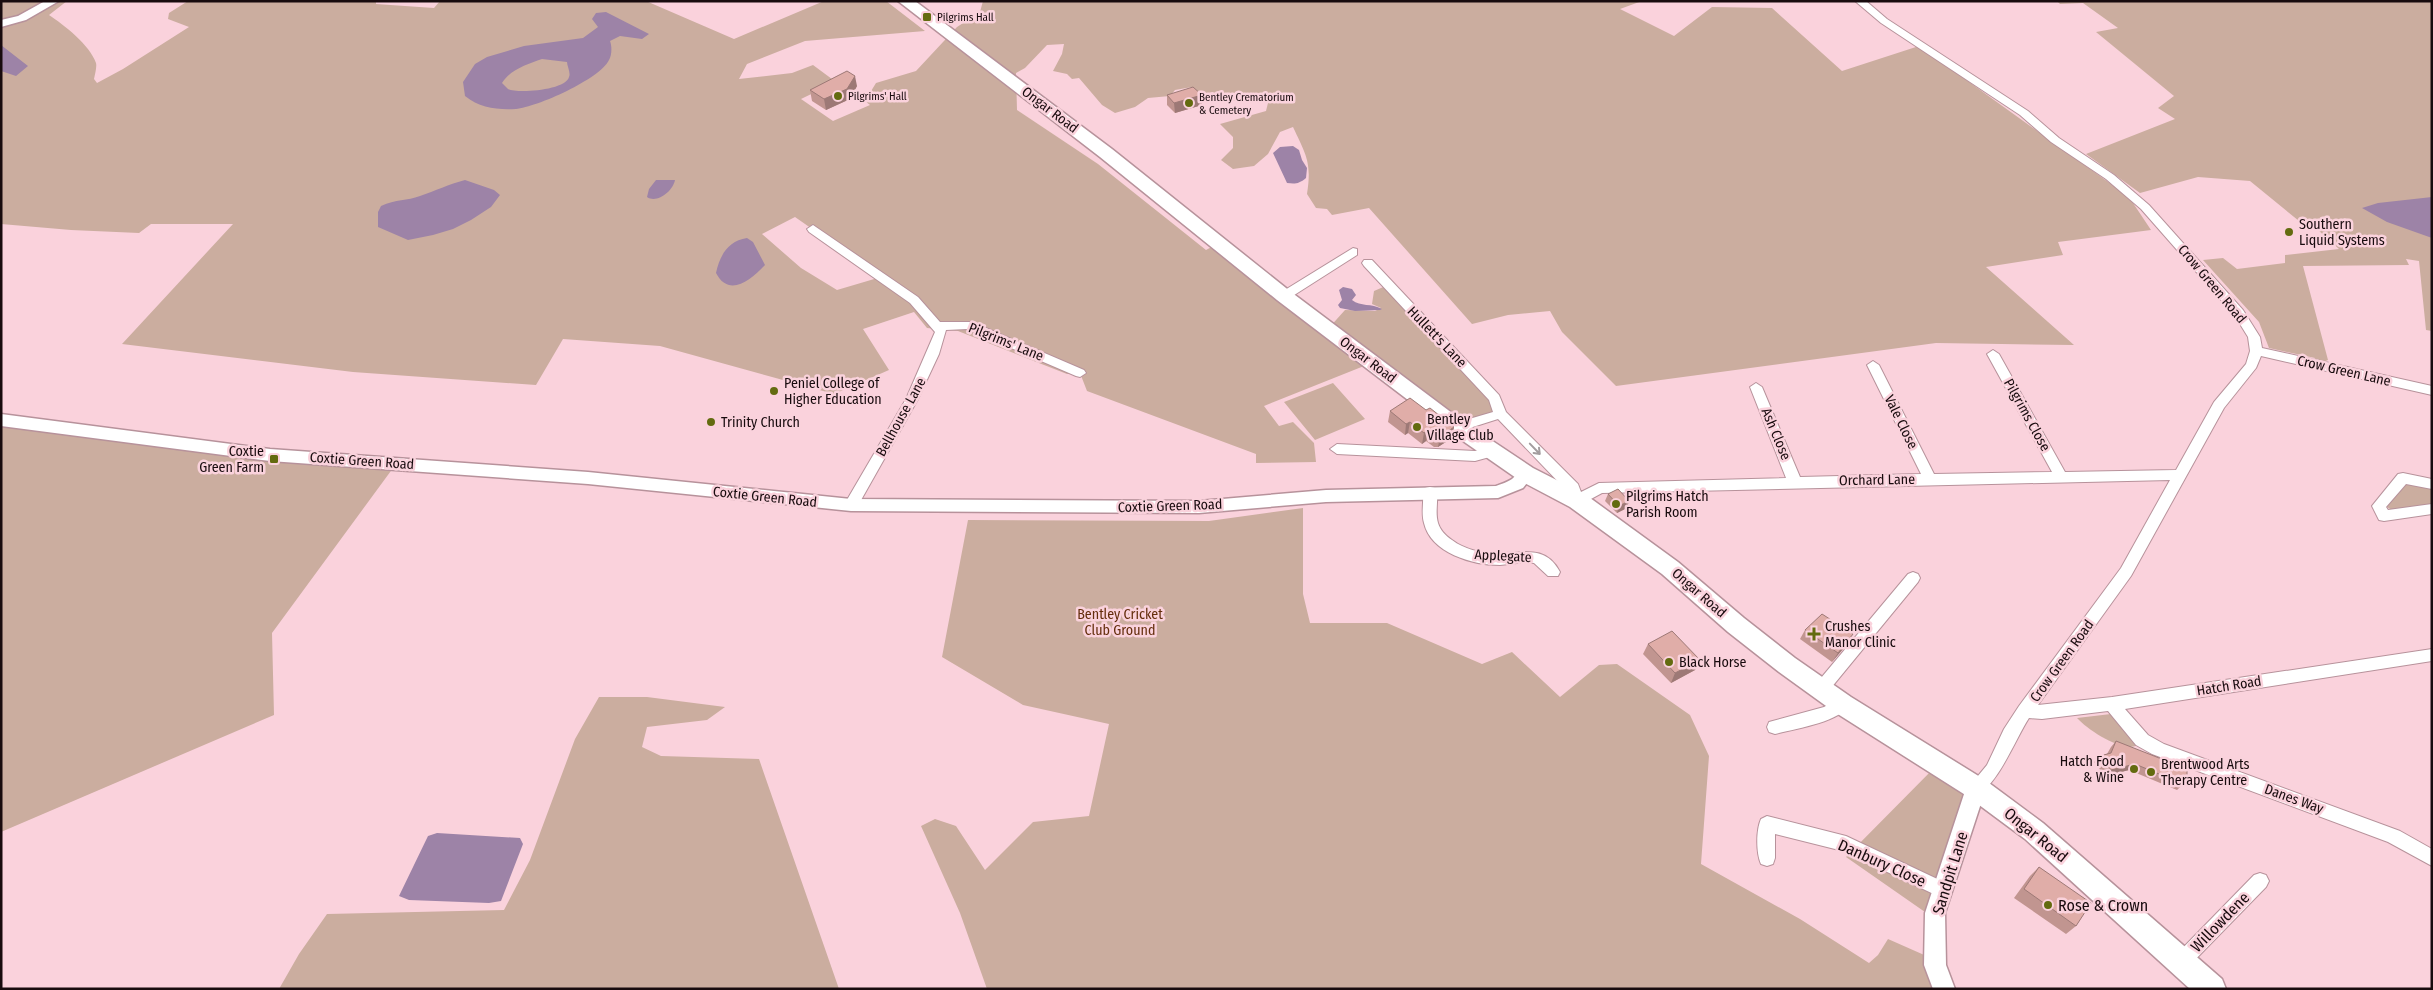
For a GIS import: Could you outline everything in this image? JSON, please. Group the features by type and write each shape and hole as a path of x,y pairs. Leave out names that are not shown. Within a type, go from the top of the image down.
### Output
{"main road":[{"name":"Ongar Road","path":"904,1 1106,153 1284,296 1457,427 1526,474 1578,501 1670,568 1750,637 1821,690 1976,788 2034,831 2180,963 2212,989"}],"street":[{"path":"1,24 22,18 54,1"},
{"name":"Crow Green Road","path":"1860,1 1884,21 2024,112 2055,140 2110,176 2145,207 2239,313 2254,337 2256,351 2252,365 2219,405 2126,572 2025,711 2010,734 1993,770 1976,788"},
{"path":"813,229 914,300 937,326"},
{"path":"1284,296 1353,252"},
{"name":"Hullett's Lane","path":"1368,263 1494,398 1501,414 1573,488 1578,501"},
{"name":"Pilgrims' Lane","path":"937,326 968,325 1080,373"},
{"name":"Bellhouse Lane","path":"851,505 895,431 931,362 941,331 937,326"},
{"name":"Crow Green Lane","path":"2256,351 2432,391"},
{"name":"Pilgrims Close","path":"1993,354 2061,476"},
{"name":"Vale Close","path":"1873,365 1930,479"},
{"name":"Ash Close","path":"1756,386 1795,482"},
{"path":"1457,427 1501,414"},
{"name":"Coxtie Green Road","path":"1,420 270,455 588,478 851,505 1199,507 1277,498 1430,492 1498,492 1517,484 1526,474"},
{"path":"1401,440 1420,451"},
{"path":"1337,449 1420,451 1476,456 1492,452"},
{"name":"Orchard Lane","path":"1578,501 1585,494 1599,488 2061,476 2181,475"},
{"path":"2432,484 2403,478 2379,506 2384,516 2432,508"},
{"name":"Applegate","path":"1430,492 1431,522 1435,533 1446,543 1462,553 1481,557 1536,557 1547,563 1553,572"},
{"path":"1821,690 1913,578"},
{"name":"Hatch Road","path":"2025,711 2042,712 2112,704 2432,655"},
{"path":"1775,727 1828,713 1842,704"},
{"name":"Danes Way","path":"2112,704 2142,740 2158,749 2394,836 2432,858"},
{"name":"Sandpit Lane","path":"1944,989 1935,965 1935,913 1976,788"},
{"name":"Danbury Close","path":"1767,858 1768,824 1846,844 1942,890"},
{"name":"Willowdene","path":"2180,963 2260,881"}],"green space":[{"path":"1,1 67,1 49,15 69,30 93,56 96,63 94,79 97,83 123,69 189,27 168,19 169,13 188,1 376,1 376,4 434,8 440,1 646,1 734,39 824,1 886,1 925,31 805,41 747,64 739,79 792,73 813,65 836,82 801,99 833,121 870,105 865,101 876,83 916,71 957,27 980,12 983,1 1642,1 1620,9 1674,36 1712,7 1772,8 1842,71 1919,46 2129,197 2151,230 2058,242 2063,255 1986,267 2074,345 1936,343 1616,386 1562,332 1550,311 1508,315 1472,324 1369,208 1332,215 1327,209 1316,208 1307,194 1309,174 1307,159 1293,127 1280,132 1268,154 1254,166 1233,169 1221,160 1233,148 1233,137 1220,124 1266,111 1268,103 1220,100 1213,92 1199,95 1192,87 1175,90 1170,96 1148,98 1135,107 1115,113 1102,105 1079,78 1072,79 1067,74 1053,71 1062,54 1064,44 1047,45 1025,68 1016,73 1017,110 1098,164 1206,250 1219,243 1328,329 1345,310 1375,311 1381,308 1372,304 1374,291 1388,285 1494,398 1501,414 1457,427 1364,366 1264,406 1279,426 1293,422 1314,443 1316,462 1256,463 1256,454 1087,391 1080,373 1067,374 958,331 927,328 914,312 863,329 889,370 834,394 660,346 563,339 536,385 353,372 122,344 233,224 151,224 139,233 1,224","holes":["795,217 881,277 837,290 801,268 762,234"]},
{"path":"2057,1 2432,1 2432,331 2426,330 2419,261 2406,259 2409,265 2303,266 2328,360 2317,365 2315,358 2269,348 2259,322 2203,260 2223,258 2237,269 2285,263 2285,255 2339,249 2308,221 2299,221 2250,181 2198,177 2140,193 2086,154 2175,119 2158,108 2174,96 2096,32 2118,28 2083,3 2060,4"},
{"path":"1333,383 1365,419 1315,440 1284,402"},
{"path":"1,420 396,464 272,633 274,715 1,832"},
{"path":"2406,481 2432,486 2432,504 2392,510 2385,506"},
{"name":"Bentley Cricket Club Ground","path":"1303,508 1303,594 1310,623 1387,623 1482,664 1512,652 1560,697 1599,665 1617,664 1690,715 1709,756 1701,864 1800,919 1869,963 1878,955 1888,939 1931,958 1944,989 987,989 960,913 921,826 935,819 956,826 985,870 1033,822 1089,816 1109,724 1023,705 942,657 968,520 1209,521"},
{"path":"599,697 647,697 725,707 707,720 647,727 642,747 661,756 759,759 839,989 279,989 299,954 327,914 504,910 530,860 575,739"},
{"path":"2111,714 2138,740 2136,746 2129,747 2113,743 2077,718"},
{"path":"1938,764 1976,788 1935,919 1846,857"}],"shaded area":[{"path":"606,12 649,34 642,39 620,36 610,41 611,56 594,75 567,91 538,103 516,109 502,109 483,106 465,96 463,82 475,64 487,57 524,46 583,38 598,27 592,19 596,13","holes":["542,59 567,62 569,77 560,85 551,88 521,91 508,89 502,83 514,71"]},
{"path":"1,45 28,66 16,76 1,71"},
{"path":"1293,146 1299,150 1307,168 1306,178 1299,182 1287,183 1273,153 1280,147"},
{"path":"465,180 494,190 500,195 491,207 471,220 453,229 433,235 408,240 378,227 378,212 381,206 415,198"},
{"path":"656,180 675,180 668,192 660,198 651,199 647,197 649,189"},
{"path":"2432,197 2432,238 2387,222 2362,208 2378,203"},
{"path":"747,238 753,242 765,265 747,281 734,285 727,284 716,273 720,260 730,246"},
{"path":"1343,287 1352,289 1356,295 1352,300 1355,302 1382,309 1355,311 1340,308 1338,305 1342,300 1339,290"},
{"path":"437,833 520,838 523,844 501,901 489,903 409,900 399,896 428,836"}],"building":[{"path":"847,71 855,76 847,89 824,99 810,90"},
{"path":"1193,87 1202,95 1174,103 1167,95"},
{"path":"1410,398 1426,410 1430,408 1454,427 1440,437 1428,430 1424,433 1410,422 1406,424 1390,411"},
{"path":"1618,489 1629,501 1619,506 1608,494"},
{"path":"1822,614 1853,634 1838,653 1805,630"},
{"path":"1672,631 1700,660 1675,673 1648,644"},
{"path":"2116,741 2187,769 2187,780 2183,778 2183,784 2135,764 2111,770 2100,756 2111,753"},
{"path":"2039,867 2091,903 2076,926 2024,889"}],"place":[{"name":"Pilgrims Hall","path":"927,17"},
{"name":"Pilgrims' Hall","path":"838,96"},
{"name":"Bentley Crematorium & Cemetery","path":"1189,103"},
{"name":"Southern Liquid Systems","path":"2289,232"},
{"name":"Peniel College of Higher Education","path":"774,391"},
{"name":"Trinity Church","path":"711,422"},
{"name":"Bentley Village Club","path":"1417,427"},
{"name":"Coxtie Green Farm","path":"274,459"},
{"name":"Pilgrims Hatch Parish Room","path":"1616,504"},
{"name":"Crushes Manor Clinic","path":"1814,634"},
{"name":"Black Horse","path":"1669,662"},
{"name":"Hatch Food & Wine","path":"2134,769"},
{"name":"Brentwood Arts Therapy Centre","path":"2151,772"},
{"name":"Rose & Crown","path":"2048,905"}]}
